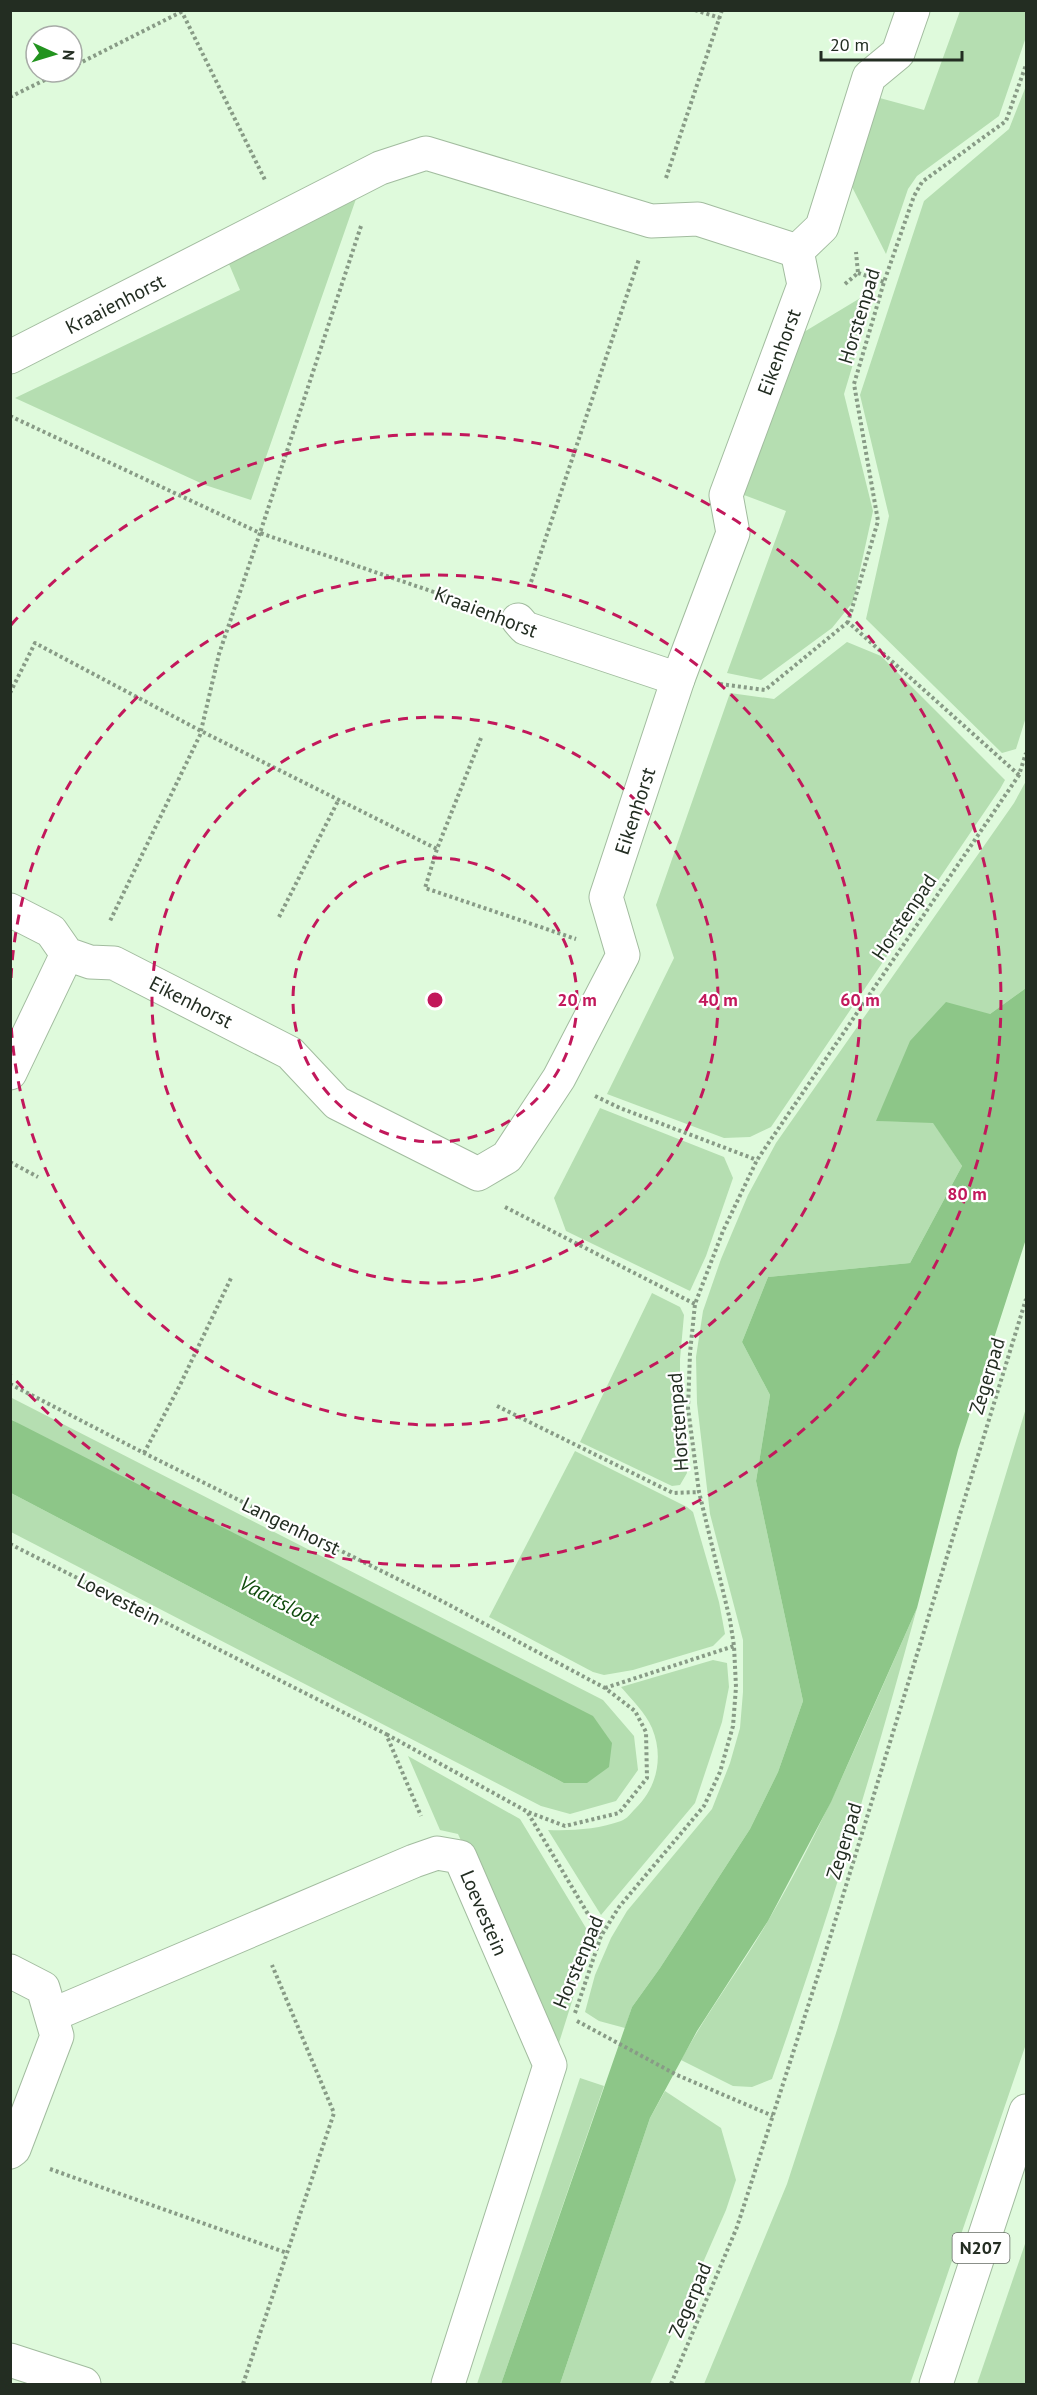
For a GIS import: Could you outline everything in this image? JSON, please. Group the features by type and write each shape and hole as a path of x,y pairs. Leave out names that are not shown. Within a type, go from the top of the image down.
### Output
{"street":[{"path":"797,250 822,227 869,77 898,53 913,10"},
{"name":"Kraaienhorst","path":"10,357 380,168 426,153 651,221 698,219 797,250"},
{"name":"Eikenhorst","path":"79,958 114,963 290,1053 337,1103 478,1174 507,1157 560,1078 623,956 606,897 678,679 733,533 726,495 804,285 797,250"},
{"name":"Kraaienhorst","path":"518,620 525,628 678,679"},
{"path":"10,910 51,931 79,958 10,1073"},
{"name":"Loevestein","path":"52,2014 437,1853 460,1857 550,2065 448,2385"},
{"path":"10,1971 43,1988 57,2036 14,2149 10,2152"},
{"name":"N207","path":"936,2385 1026,2111"},
{"path":"10,2360 84,2385"}],"path":[{"path":"695,10 720,18"},
{"path":"518,620 722,10"},
{"path":"84,61 182,11 284,218"},
{"name":"Horstenpad","path":"848,622 878,521 855,384 884,282 914,196 922,182 1006,121 1026,64"},
{"path":"10,97 37,84"},
{"path":"79,958 201,731 219,654 380,168"},
{"path":"858,273 884,282"},
{"name":"Kraaienhorst","path":"10,416 260,533 518,620"},
{"path":"678,679 765,690 848,622 1019,775"},
{"path":"10,693 35,643 201,731 436,849"},
{"path":"482,738 436,849 425,888 576,940 615,928"},
{"name":"Horstenpad","path":"773,2116 677,2075 573,2018 601,1936 619,1906 705,1806 720,1772 733,1726 736,1687 734,1646 730,1620 699,1492 688,1408 695,1304 723,1231 757,1160 1019,775 1026,753"},
{"path":"279,917 339,799"},
{"path":"560,1078 620,1108 757,1160"},
{"path":"10,1162 38,1178"},
{"path":"478,1174 488,1199 695,1304"},
{"path":"144,1453 180,1385 232,1276"},
{"name":"Zegerpad","path":"671,2385 737,2227 1026,1299"},
{"name":"Langenhorst","path":"10,1384 438,1599 604,1688"},
{"path":"497,1406 674,1493 699,1492"},
{"name":"Loevestein","path":"10,1544 386,1734 528,1812 565,1826 619,1813 647,1778 646,1732 635,1711 604,1688"},
{"path":"604,1688 734,1646"},
{"path":"386,1734 415,1802"},
{"path":"528,1812 601,1936"},
{"path":"243,2385 334,2114 257,1928"},
{"path":"44,2167 287,2253"}],"shaded area":[{"path":"960,11 1026,11 1026,37 999,116 917,176 908,189 886,254 849,181 876,97 924,110"},
{"path":"1026,86 1026,717 1016,749 1002,753 866,619 889,516 860,395 924,201 1009,129"},
{"path":"357,196 251,500 205,485 15,398 240,290 229,264"},
{"path":"862,297 873,297 844,394 873,511 853,602 832,628 761,680 727,673 786,511 744,495 799,335"},
{"path":"847,642 881,656 1005,780 771,1127 750,1137 724,1138 607,1094 674,958 656,905 730,693 774,699"},
{"path":"1026,781 1026,988 990,1014 877,1121 933,1122 962,1166 910,1263 768,1277 742,1342 770,1395 756,1481 803,1701 778,1772 750,1829 632,2007 625,2028 599,2021 585,2012 595,1975 611,1938 627,1911 712,1809 730,1763 740,1728 743,1640 710,1514 697,1403 696,1357 703,1311 721,1259 748,1195 776,1143 1014,803"},
{"path":"600,1108 724,1157 733,1178 706,1256 690,1291 566,1231 554,1198"},
{"path":"652,1293 680,1307 684,1315 680,1359 680,1408 687,1473 680,1485 672,1486 580,1442"},
{"path":"10,1397 603,1700 634,1736 638,1770 616,1801 570,1814 541,1806 11,1532 11,1493 564,1783 11,1419"},
{"path":"1026,1408 1026,2044 910,2384 704,2384 787,2184 837,2030"},
{"path":"575,1451 693,1512 719,1602 725,1634 713,1646 633,1670 604,1675 593,1672 489,1617"},
{"path":"917,1608 849,1845 772,2079 752,2087 733,2086 681,2060 758,1938 810,1845"},
{"path":"713,1660 727,1663 729,1687 722,1722 695,1803 601,1915 548,1830 595,1828 613,1824 629,1816 649,1792 656,1772 658,1750 649,1722 621,1687"},
{"path":"408,1756 520,1819 592,1938 557,2049 458,1834 440,1830"},
{"path":"580,2078 604,2086 501,2384 477,2384"},
{"path":"665,2091 721,2128 736,2180 726,2210 650,2384 560,2384 650,2118"},
{"path":"1026,2241 1026,2384 977,2384"}],"water":[{"path":"1026,988 1026,1239 958,1450 917,1608 831,1802 768,1921 697,2031 650,2118 560,2384 501,2384 632,2007 750,1829 778,1772 803,1701 756,1481 770,1395 742,1342 768,1277 910,1263 962,1166 933,1123 876,1121 910,1041 946,1002 990,1014"},
{"name":"Vaartsloot","path":"10,1419 593,1716 612,1743 609,1767 587,1783 564,1783 11,1493"}]}
